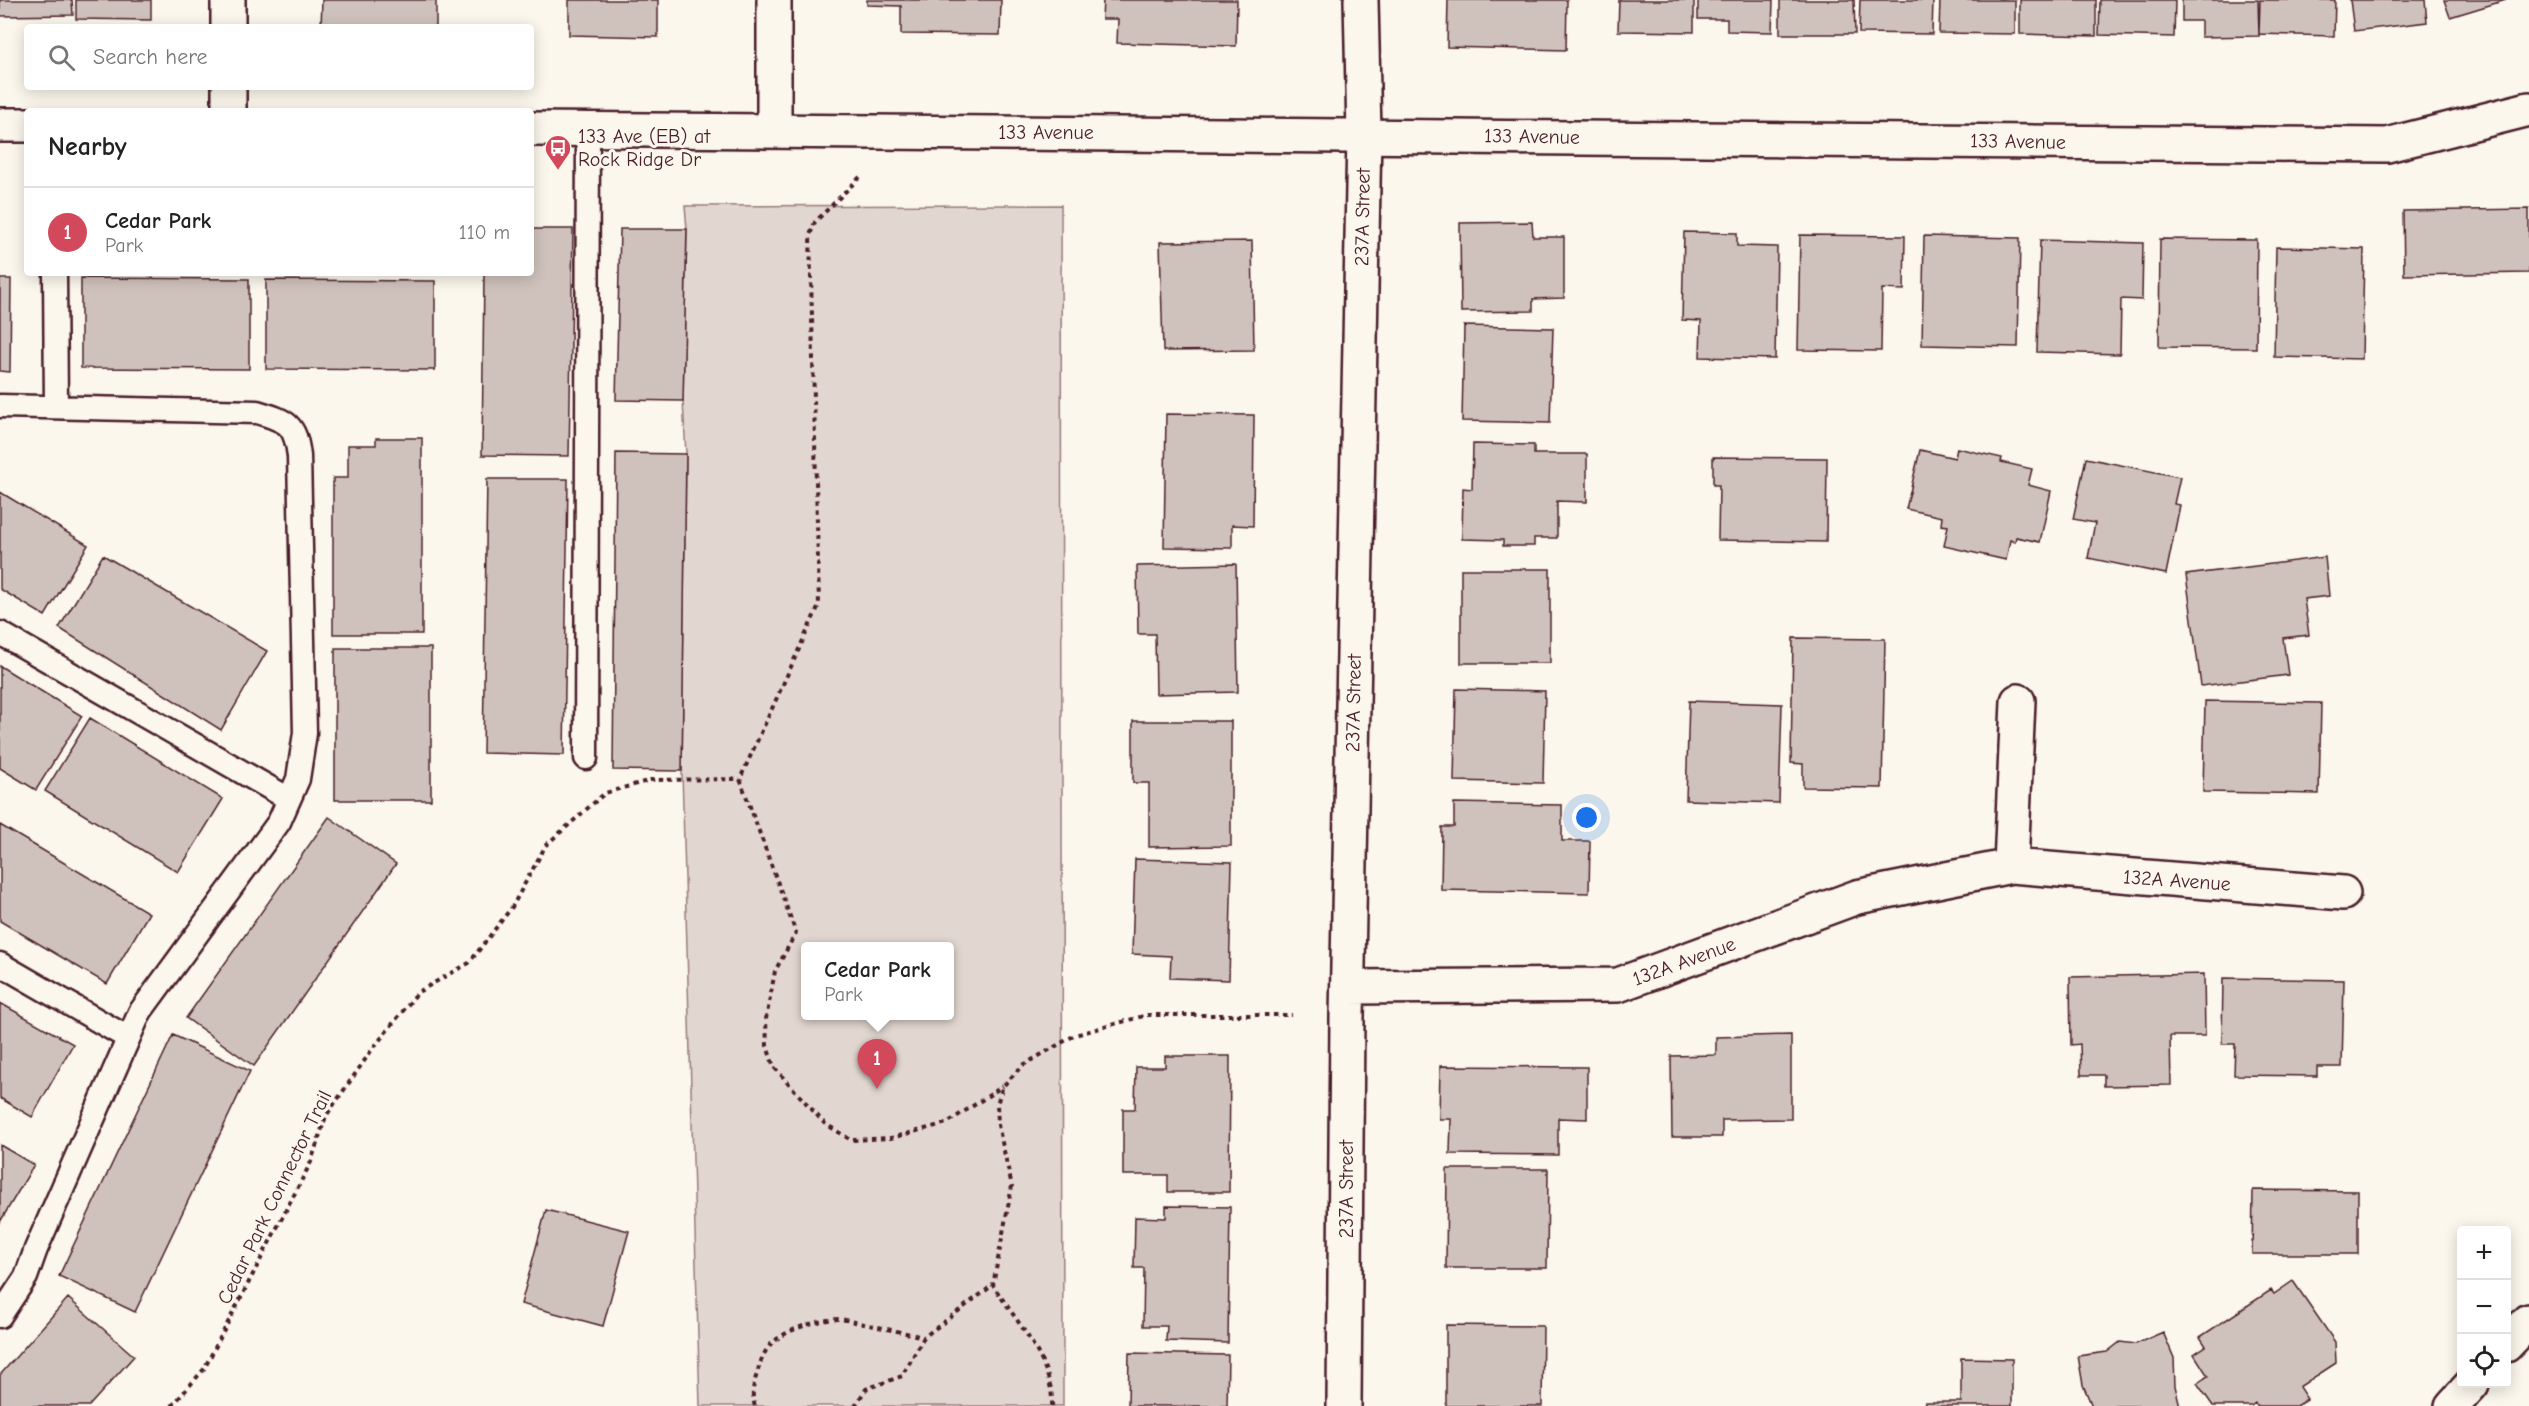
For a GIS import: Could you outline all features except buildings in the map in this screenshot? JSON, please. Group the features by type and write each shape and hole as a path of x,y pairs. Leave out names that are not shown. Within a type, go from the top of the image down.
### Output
{"street":[{"path":"228,0 228,24"},
{"path":"774,0 774,130"},
{"name":"237A Street","path":"1344,1406 1348,987 1364,134 1361,0"},
{"path":"229,90 229,108"},
{"name":"133 Avenue","path":"534,129 1364,134 2387,145 2529,109"},
{"path":"0,125 24,125"},
{"path":"2011,867 2018,701"},
{"name":"132A Avenue","path":"1348,987 1618,985 1857,897 2011,867 2343,892"},
{"path":"2511,1340 2529,1321"},
{"path":"2452,1406 2468,1388"}],"lane":[{"path":"586,758 588,129"},
{"path":"55,276 56,407"},
{"path":"0,406 257,412 284,420 296,435 299,456 305,732 298,779 279,822 140,1012 36,1249 27,1277 0,1316"},
{"path":"0,633 289,800"},
{"path":"0,964 128,1038"}],"path":[{"path":"860,177 815,222 810,235 819,605 740,779 796,933 776,971 770,993 765,1033 774,1067 824,1123 852,1140 891,1138 947,1122 1003,1086 1023,1065 1075,1035 1117,1021 1147,1015 1292,1015"},
{"name":"Cedar Park Connector Trail","path":"172,1406 204,1369 311,1162 326,1116 370,1051 418,992 469,963 512,907 546,845 605,793 651,780 740,779"},
{"path":"855,1406 866,1389 902,1376 924,1337 993,1285 1012,1186 998,1125 997,1104 1003,1086"},
{"path":"993,1285 1049,1377 1052,1406"},
{"path":"755,1406 753,1386 762,1357 783,1335 829,1319 841,1319 924,1337"}],"shaded area":[{"path":"1061,205 1063,1406 700,1406 682,771 686,454 683,401 687,229 685,206"}],"place":[{"name":"133 Ave (EB) at Rock Ridge Dr","path":"558,171"},
{"name":"Cedar Park","path":"877,1089"}]}
